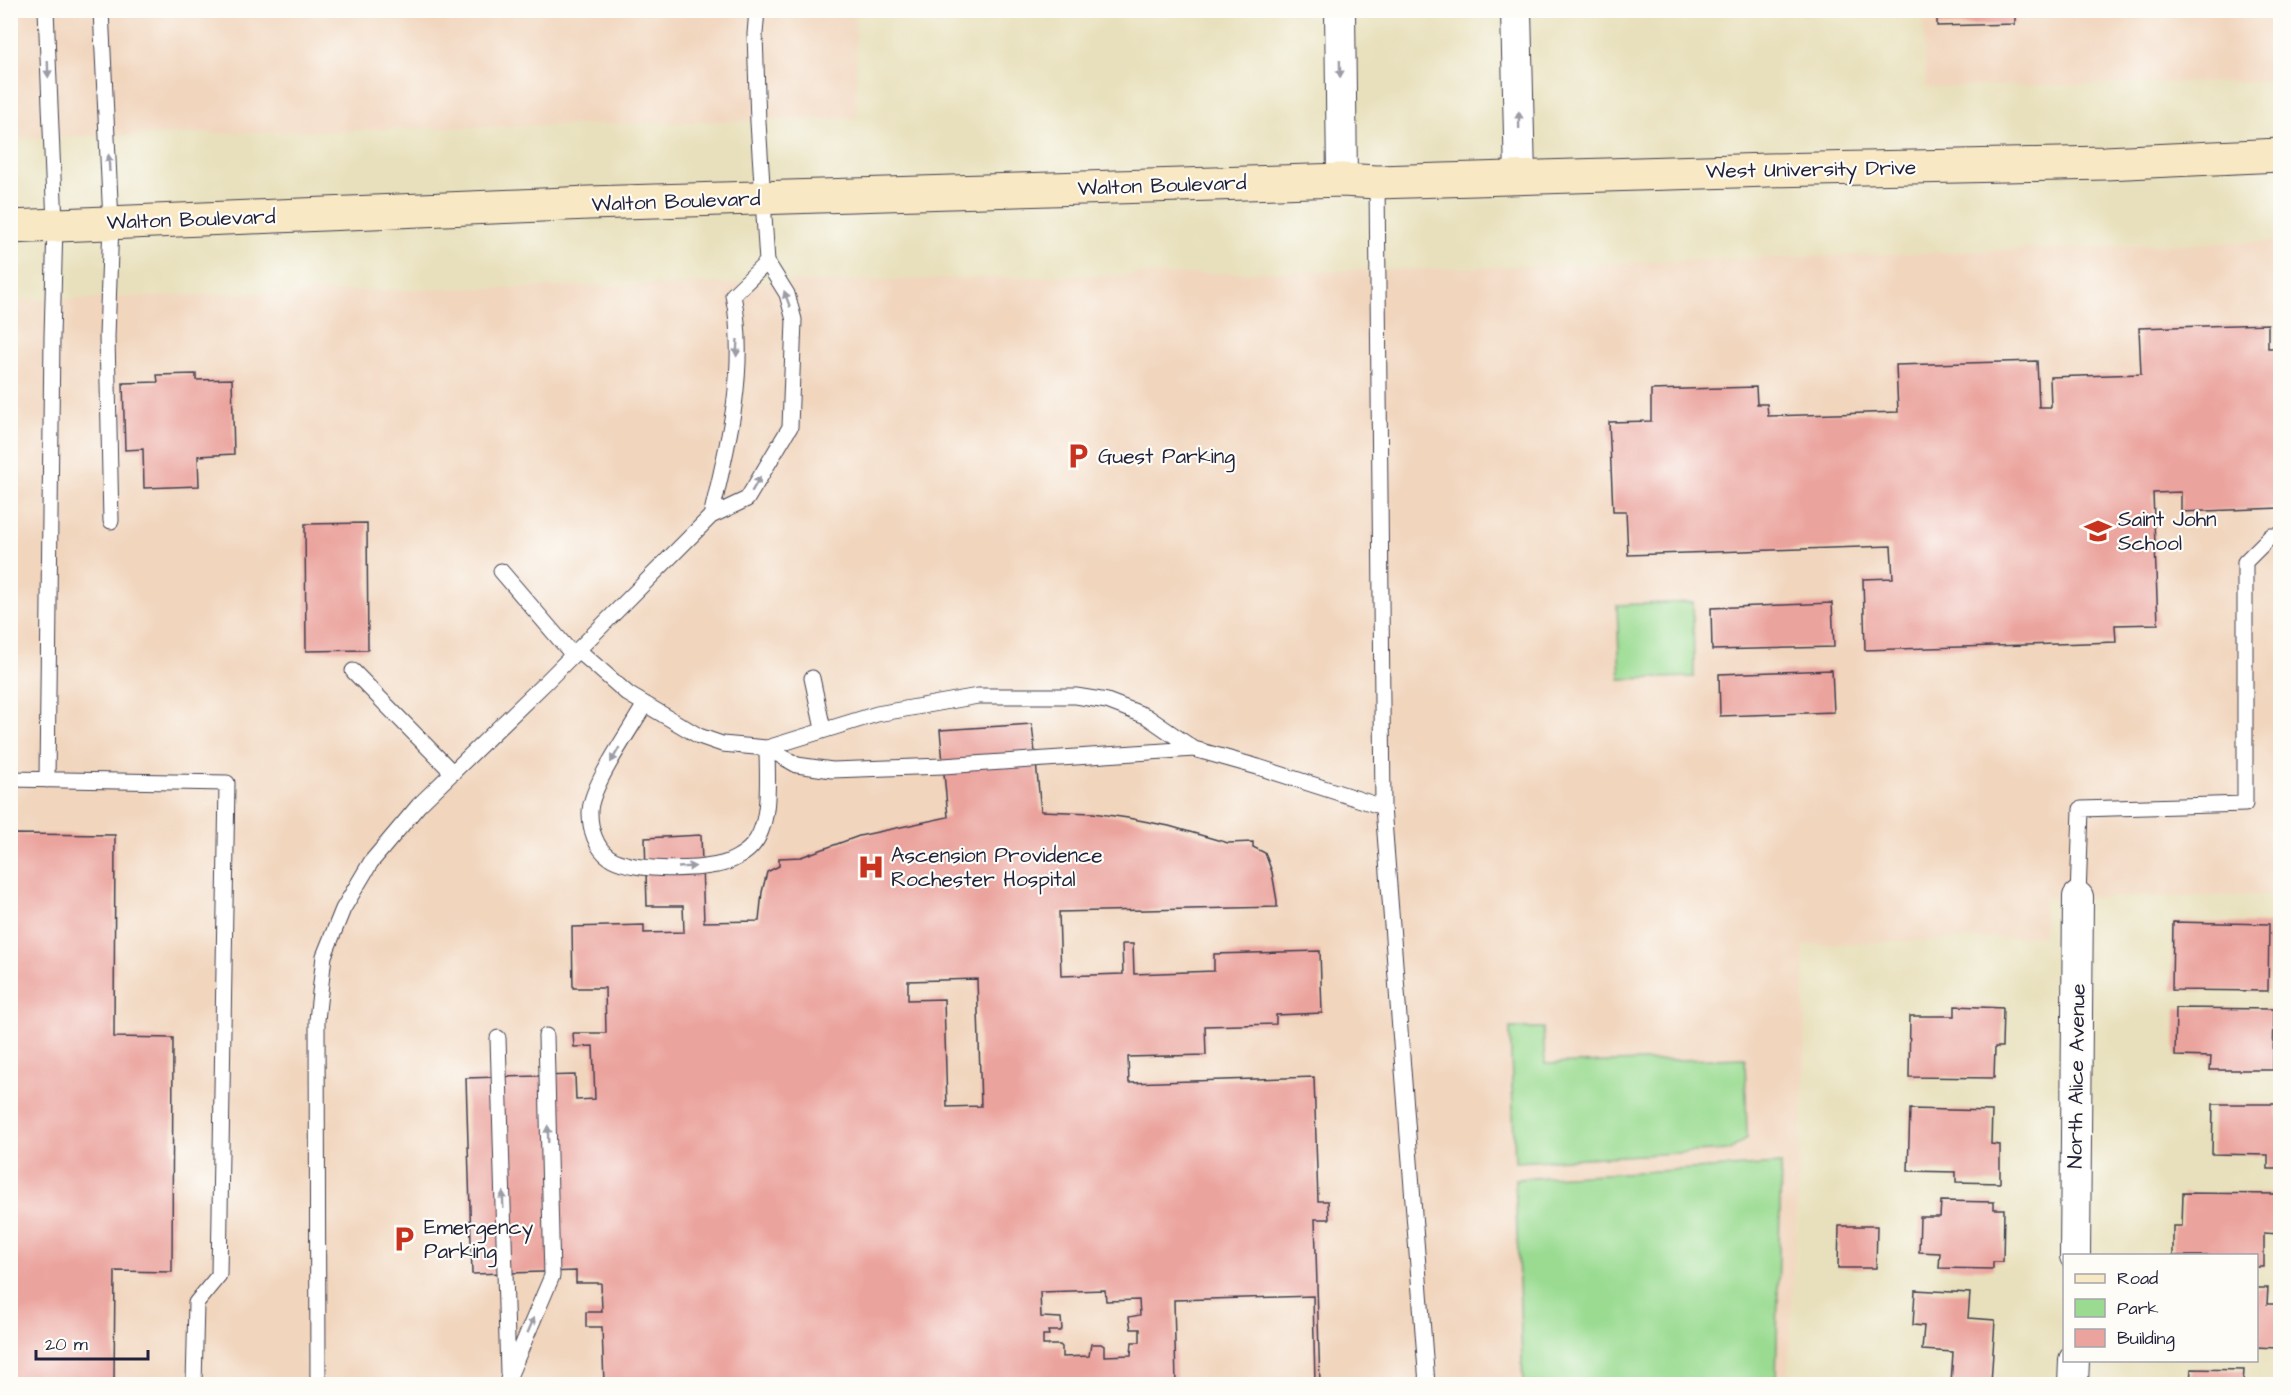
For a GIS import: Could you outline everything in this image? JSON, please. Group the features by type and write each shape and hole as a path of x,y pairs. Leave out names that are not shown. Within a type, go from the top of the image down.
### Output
{"main road":[{"name":"West University Drive","path":"1342,180 1377,182 2105,163 2280,155"},
{"name":"Walton Boulevard","path":"10,226 764,198 1342,180"}],"street":[{"path":"1340,10 1342,180"},
{"path":"1516,10 1520,178"},
{"name":"North Alice Avenue","path":"2074,1254 2078,897"},
{"path":"2073,1384 2074,1362"}],"lane":[{"path":"46,10 55,224 47,780"},
{"path":"101,10 111,222 107,337 111,521"},
{"path":"318,1384 317,1020 324,956 343,909 371,862 419,805 576,653 711,516 747,500 790,427 794,320 787,294 766,262 755,34 757,10"},
{"path":"1377,182 1383,807 1427,1384"},
{"path":"711,516 725,456 735,385 739,322 733,295 766,262"},
{"path":"2078,897 2081,809 2245,804 2245,562 2271,536 2280,536"},
{"path":"501,571 576,653 628,694 699,736 722,744 766,748 797,765 832,770 1194,750 1258,767 1383,807"},
{"path":"353,670 453,773"},
{"path":"812,678 823,729"},
{"path":"766,748 877,714 978,696 1076,696 1107,701 1146,716 1194,750"},
{"path":"645,704 593,794 589,812 591,833 607,856 624,865 655,868 717,865 736,859 753,845 760,832 766,807 766,748"},
{"path":"10,779 227,783 219,1275 196,1303 194,1384"},
{"path":"508,1382 552,1276 546,1036"},
{"path":"498,1038 508,1382"}],"shaded area":[{"path":"10,11 855,11 857,118 11,138"},
{"path":"1923,11 2280,11 2280,81 1926,87"},
{"path":"2280,241 2280,895 2044,898 2043,936 1803,945 1805,1052 1788,1384 11,1384 10,301 258,293 1471,268"}],"green space":[{"path":"1693,602 1694,677 1620,679 1617,605"},
{"path":"1510,1028 1543,1028 1545,1064 1745,1058 1747,1138 1730,1150 1515,1162"},
{"path":"1781,1164 1776,1384 1523,1384 1515,1179"}],"building":[{"path":"1801,10 1854,10 1854,13 1802,14"},
{"path":"1937,10 2015,10 2015,24 1937,26"},
{"path":"2268,324 2268,348 2280,348 2280,508 2181,512 2181,492 2153,493 2158,624 2115,625 2116,642 1865,650 1863,579 1893,578 1891,546 1628,555 1626,511 1613,511 1609,422 1651,421 1651,390 1756,387 1757,404 1767,404 1768,416 1898,412 1896,365 2037,361 2039,407 2051,407 2050,377 2141,374 2139,328"},
{"path":"196,374 196,380 232,379 234,454 198,456 199,486 144,488 143,449 125,450 123,383 158,382 157,375"},
{"path":"367,523 368,650 306,651 305,524"},
{"path":"1832,603 1834,647 1712,650 1711,608"},
{"path":"1832,670 1834,712 1720,716 1719,674"},
{"path":"1032,724 1041,811 1093,813 1128,818 1169,826 1228,843 1253,842 1253,847 1265,853 1272,872 1277,907 1059,912 1061,976 1123,974 1122,944 1133,944 1134,974 1214,971 1214,954 1320,951 1322,1013 1276,1015 1276,1024 1205,1026 1206,1055 1128,1057 1129,1083 1314,1077 1318,1201 1328,1201 1329,1219 1315,1219 1320,1384 1315,1384 1313,1296 1174,1300 1176,1384 604,1384 602,1327 586,1327 586,1312 602,1312 601,1283 576,1283 576,1271 472,1274 466,1078 575,1075 576,1100 595,1099 593,1046 574,1047 573,1033 606,1033 605,988 573,988 572,927 644,925 644,933 684,932 683,906 647,906 645,838 701,835 704,922 759,921 767,872 779,866 779,858 801,857 859,836 948,817 940,730","holes":["977,979 981,1106 947,1107 944,999 908,1000 908,981","1105,1290 1106,1301 1139,1300 1140,1315 1129,1317 1131,1329 1140,1329 1140,1342 1132,1342 1131,1355 1104,1356 1104,1346 1091,1344 1089,1356 1062,1357 1060,1345 1043,1345 1043,1335 1049,1335 1048,1331 1062,1329 1061,1318 1041,1317 1040,1292"]},
{"path":"10,834 115,835 114,1037 173,1038 172,1272 115,1271 114,1384 10,1384"},
{"path":"2173,922 2269,924 2268,991 2172,990"},
{"path":"1955,1006 2003,1008 2002,1047 1995,1047 1994,1078 1909,1077 1910,1016 1955,1016"},
{"path":"2176,1008 2274,1009 2273,1070 2210,1070 2211,1057 2175,1056"},
{"path":"2213,1104 2278,1104 2280,1169 2268,1169 2268,1155 2212,1154"},
{"path":"1910,1109 1992,1111 1991,1144 2000,1145 2000,1183 1956,1182 1956,1172 1908,1171"},
{"path":"2183,1193 2280,1194 2280,1234 2264,1233 2264,1267 2258,1267 2258,1254 2173,1254 2173,1226 2182,1226"},
{"path":"1941,1201 1994,1202 1994,1209 2004,1209 2003,1262 1993,1262 1993,1269 1939,1268 1940,1253 1919,1252 1920,1217 1940,1217"},
{"path":"1839,1226 1877,1226 1876,1268 1838,1268"},
{"path":"2258,1288 2268,1288 2267,1304 2278,1304 2277,1348 2258,1347"},
{"path":"1915,1290 1970,1293 1968,1318 1995,1320 1991,1384 1951,1384 1953,1352 1922,1350 1924,1326 1913,1325"},
{"path":"2191,1369 2244,1370 2243,1384 2190,1384"}],"place":[{"name":"Guest Parking","path":"1078,456"},
{"name":"Saint John School","path":"2098,531"},
{"name":"Ascension Providence Rochester Hospital","path":"871,867"},
{"name":"Emergency Parking","path":"404,1239"}]}
